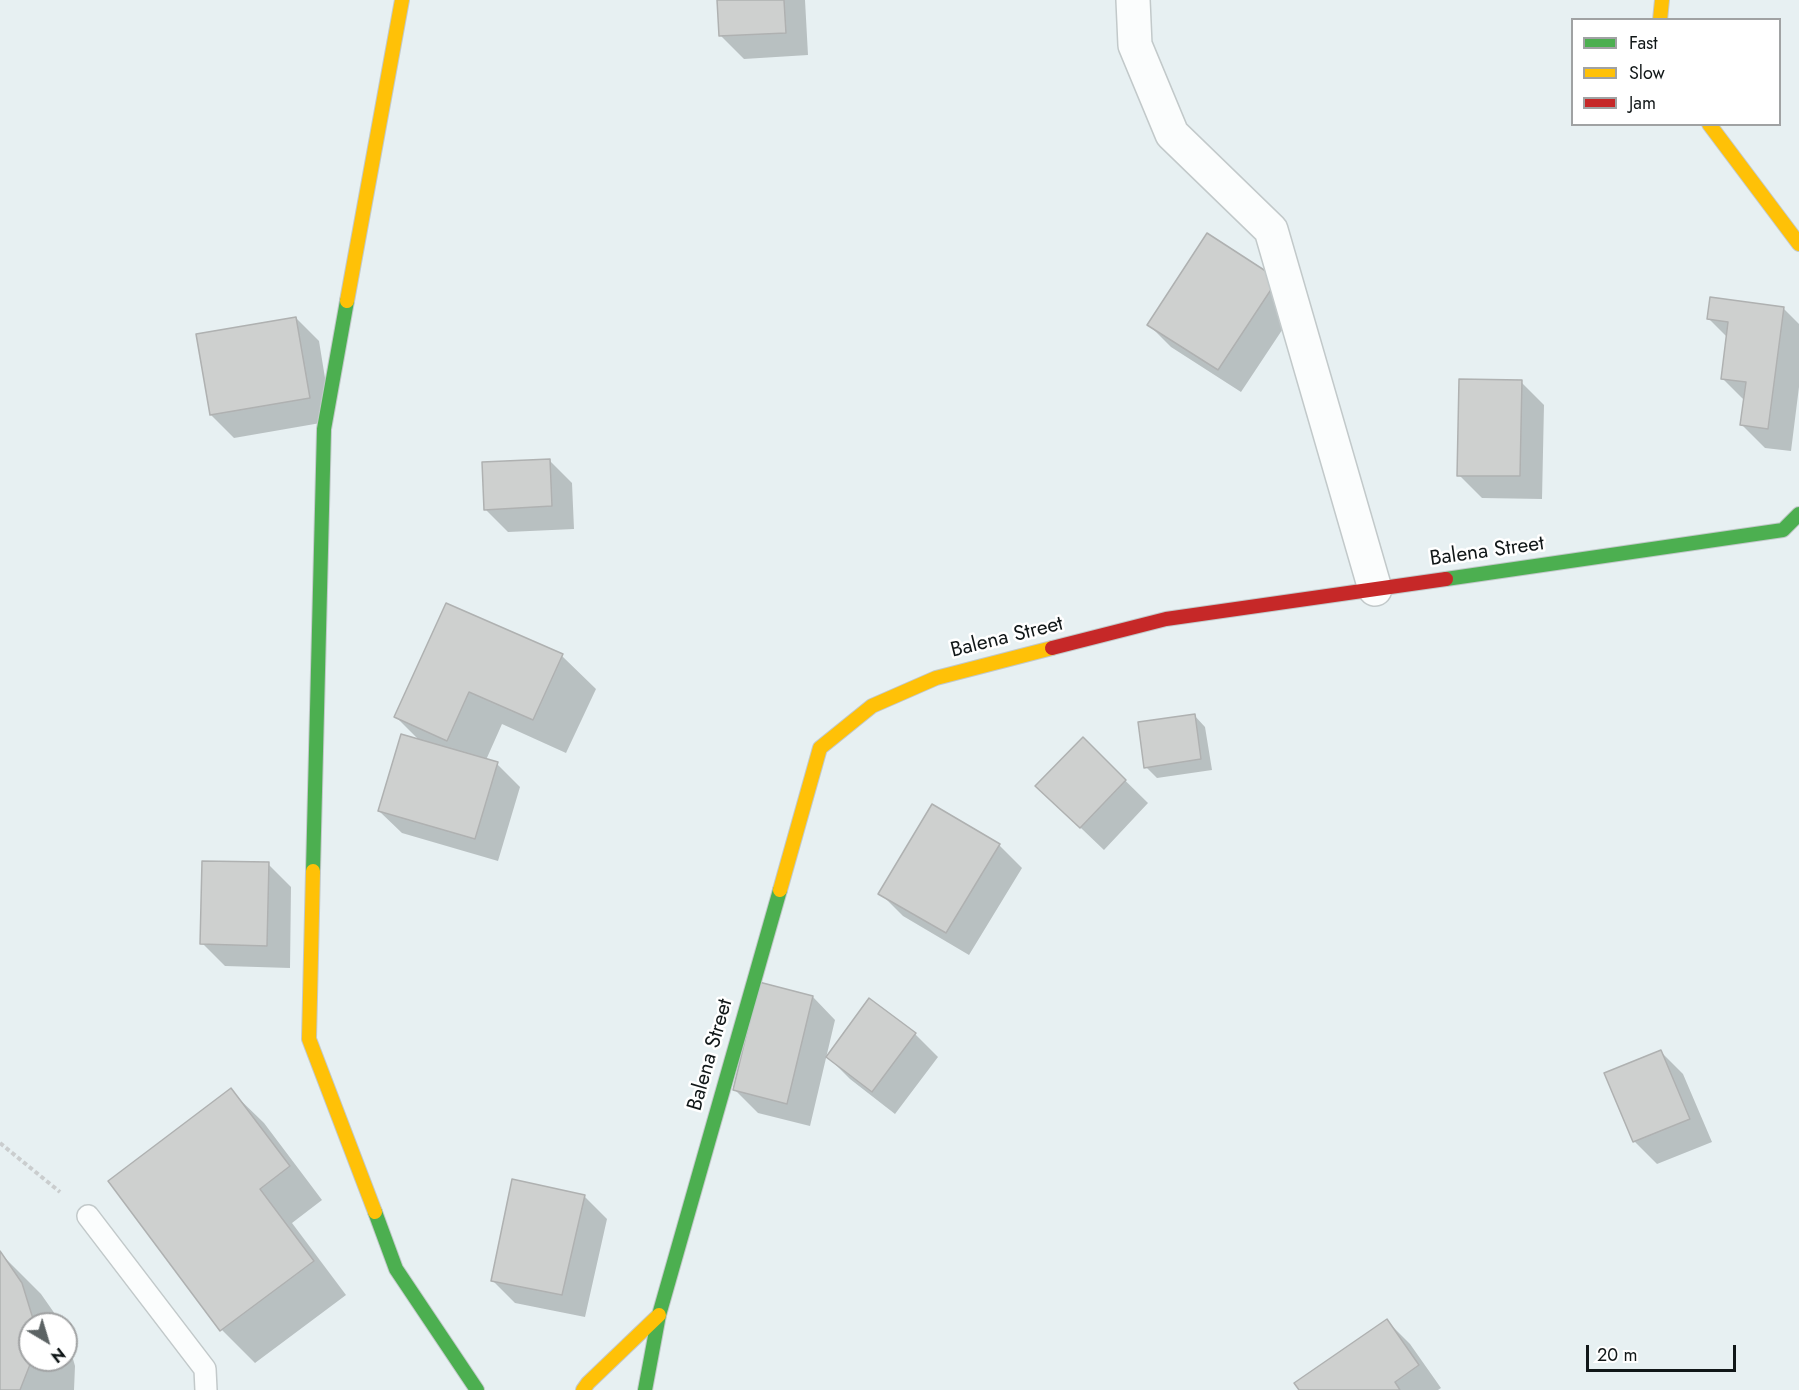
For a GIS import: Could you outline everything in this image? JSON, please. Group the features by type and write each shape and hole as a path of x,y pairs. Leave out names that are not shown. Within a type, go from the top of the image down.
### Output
{"main road":[{"path":"402,0 324,429 309,1039 396,1269 477,1390"},
{"path":"1660,18 1662,0"},
{"path":"1710,126 1799,244"},
{"name":"Balena Street","path":"645,1390 659,1315 820,748 872,706 936,678 1166,620 1783,530 1799,514"},
{"path":"583,1390 659,1315"}],"street":[{"path":"1133,0 1135,45 1173,134 1271,230 1375,589"}],"lane":[{"path":"88,1216 205,1369 206,1390"}],"path":[{"path":"0,1143 88,1216"}],"building":[{"path":"717,0 784,0 786,33 719,36"},
{"path":"1207,233 1278,279 1218,370 1147,325"},
{"path":"1710,297 1784,307 1768,429 1740,425 1746,382 1721,379 1728,322 1707,319"},
{"path":"296,317 310,398 210,415 196,334"},
{"path":"1459,379 1522,380 1520,476 1457,476"},
{"path":"550,459 552,506 484,510 482,462"},
{"path":"446,603 563,654 533,720 469,692 447,741 394,717"},
{"path":"1195,714 1201,759 1144,768 1138,722"},
{"path":"401,734 498,762 475,839 378,811"},
{"path":"1083,737 1126,780 1080,828 1035,786"},
{"path":"932,804 1000,844 946,933 878,894"},
{"path":"202,861 269,862 267,946 200,944"},
{"path":"759,982 813,996 787,1104 733,1090"},
{"path":"869,998 916,1033 872,1092 826,1057"},
{"path":"1661,1050 1690,1119 1633,1142 1604,1073"},
{"path":"231,1088 290,1166 260,1189 314,1261 220,1331 108,1181"},
{"path":"512,1179 585,1195 562,1295 491,1281"},
{"path":"0,1251 22,1283 31,1312 18,1312 18,1372 27,1372 20,1390 0,1390"},
{"path":"1387,1319 1419,1365 1395,1382 1400,1390 1299,1390 1294,1383"}],"traffic: fast":[{"path":"313,871 324,429 347,301"},
{"path":"1446,579 1783,530 1799,514"},
{"path":"645,1390 659,1315 780,890"},
{"path":"375,1212 396,1269 477,1390"}],"traffic: slow":[{"path":"347,301 402,0"},
{"path":"1660,18 1662,0"},
{"path":"1710,126 1799,244"},
{"path":"780,890 820,748 872,706 936,678 1052,648"},
{"path":"313,871 309,1039 375,1212"},
{"path":"583,1390 659,1315"}],"traffic: jam":[{"path":"1052,648 1166,619 1446,579"}]}
